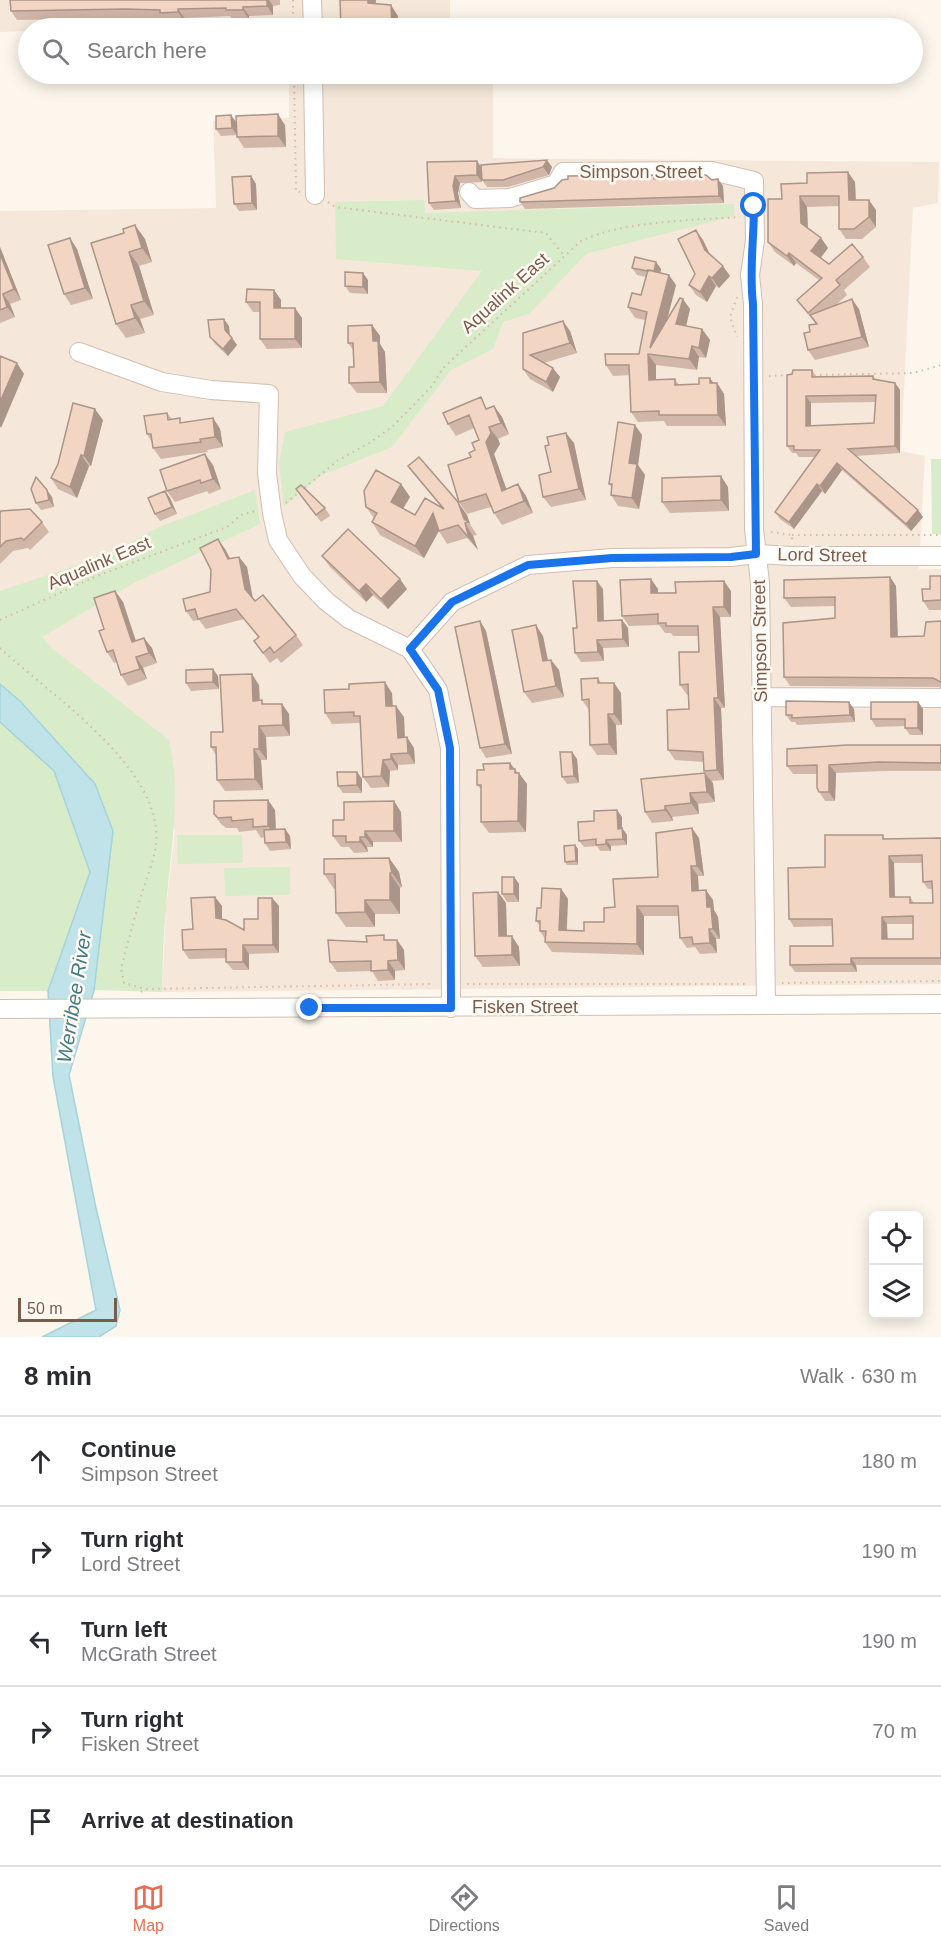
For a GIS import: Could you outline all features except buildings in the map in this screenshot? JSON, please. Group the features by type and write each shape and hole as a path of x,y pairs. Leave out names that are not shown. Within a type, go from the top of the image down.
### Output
{"street":[{"path":"312,0 313,18"},
{"path":"313,84 315,195"},
{"name":"Simpson Street","path":"469,192 475,199 510,198 556,184 562,172 587,170 633,173 712,171 754,181 755,240 750,275 753,304 756,554 760,583 766,1005"},
{"path":"79,352 162,382 211,390 269,394 267,472 271,508 278,540 302,576 326,601 349,619 410,649 438,690 450,748 451,1008"},
{"name":"Lord Street","path":"410,649 452,602 528,565 612,558 731,557 756,554 941,556"},
{"path":"762,697 939,698"},
{"name":"Fisken Street","path":"0,1009 941,1004"}],"path":[{"path":"293,0 293,18"},
{"path":"294,84 296,191 315,195 335,207 546,233 565,257"},
{"name":"Aqualink East","path":"0,620 97,576 227,527 241,515 284,505 338,460 371,442 393,426 432,386 443,368 581,241 601,231 740,217 740,228"},
{"path":"739,294 730,317 740,346"},
{"path":"808,375 913,374 941,364"},
{"path":"753,377 796,375"},
{"path":"792,535 941,535"},
{"path":"0,648 32,678 81,716 130,770 153,806 156,826 154,855 121,968 124,982 146,989 451,984 941,981"},
{"path":"138,994 146,989"}],"shaded area":[{"path":"0,0 450,0 450,18 18,18 18,31 0,32"},
{"path":"289,84 493,84 493,158 939,162 938,203 913,208 901,451 925,456 919,569 941,569 941,984 162,992 166,909 175,830 53,648 0,603 0,211 216,208 213,121 289,118"}],"green space":[{"path":"424,200 425,213 734,204 734,216 586,254 529,314 503,322 493,349 451,370 392,447 320,476 284,507 279,464 285,432 383,406 482,271 336,259 335,202"},
{"path":"931,459 941,459 941,534 932,534"},
{"path":"255,490 260,524 132,584 42,637 53,649 169,740 173,761 174,825 164,930 162,992 94,990 113,831 20,701 0,684 0,591 105,556 157,528"},
{"path":"0,722 54,771 90,872 48,991 0,991"},
{"path":"177,835 242,835 243,863 178,864"},
{"path":"290,867 290,895 225,896 224,868"}],"water":[{"name":"Werribee River","path":"0,684 20,701 95,784 113,831 94,990 69,1075 96,1208 120,1310 116,1326 99,1337 42,1337 96,1310 53,1077 48,991 90,872 54,771 0,722"}],"route":[{"path":"310,1008 451,1008 450,748 438,690 410,649 452,602 528,565 612,558 731,557 756,554 753,304 750,275 755,240 754,206"}]}
